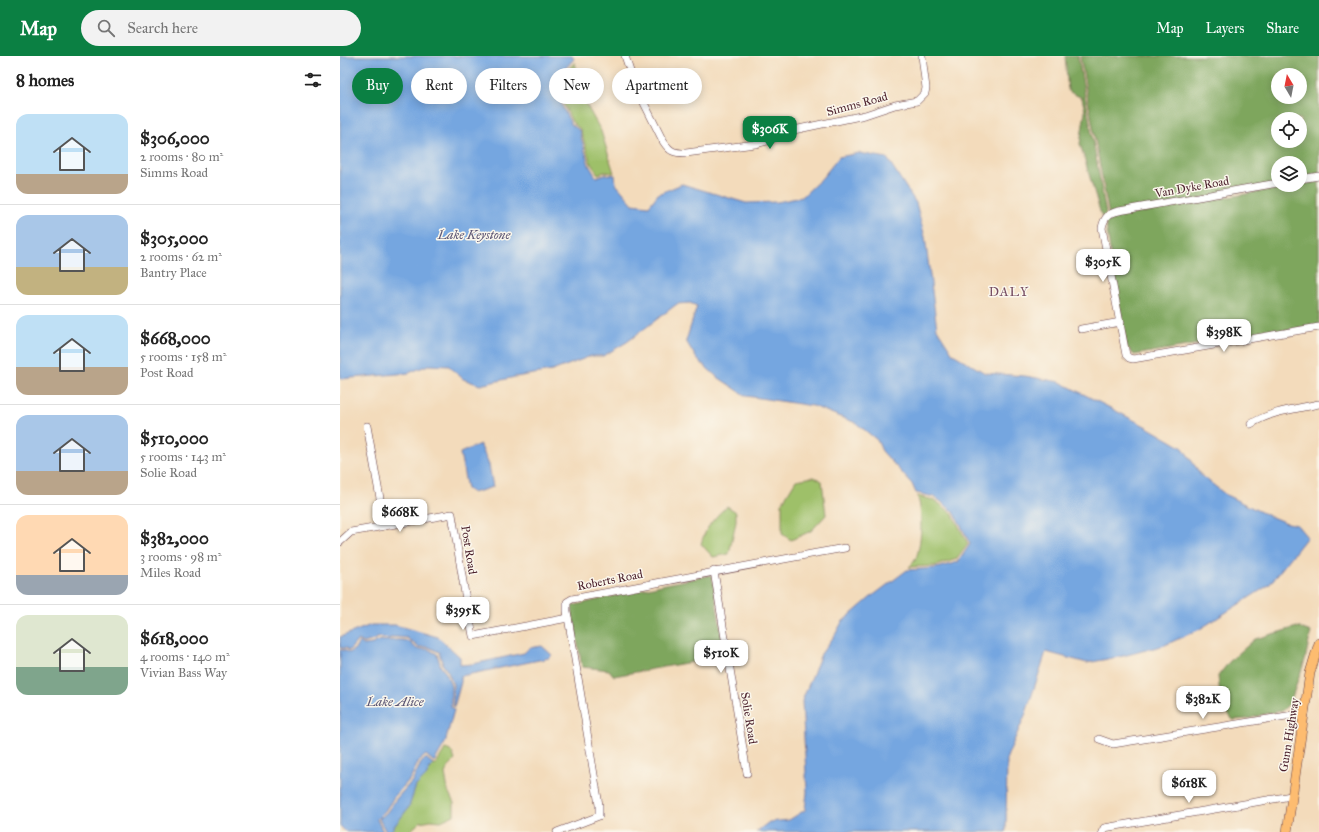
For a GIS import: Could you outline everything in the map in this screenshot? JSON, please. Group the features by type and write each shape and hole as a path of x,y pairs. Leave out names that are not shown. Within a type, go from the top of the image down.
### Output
{"main road":[{"name":"Gunn Highway","path":"1287,832 1310,673 1319,643"}],"street":[{"name":"Simms Road","path":"625,56 634,83 663,142 669,150 677,153 755,144 767,141 789,130 865,115 895,105 917,101 925,93 926,88 922,56"},
{"path":"1307,178 1319,176"},
{"name":"Van Dyke Road","path":"1121,322 1102,228 1104,221 1111,213 1271,184"},
{"path":"1081,329 1121,322 1125,352 1129,358 1133,359 1319,327"},
{"path":"1251,424 1260,418 1270,415 1319,404"},
{"path":"367,426 385,526"},
{"name":"Post Road","path":"340,542 351,532 452,514 473,636 568,618"},
{"name":"Roberts Road","path":"557,832 599,816 598,798 566,606 568,602 572,599 714,571 845,548"},
{"name":"Solie Road","path":"714,571 747,773"},
{"path":"1099,738 1112,744 1305,712"},
{"path":"1102,832 1104,828 1291,796"}],"green space":[{"path":"1065,56 1078,56 1106,213 1102,218 1080,144 1085,111 1082,98 1068,91"},
{"path":"1080,56 1319,56 1319,175 1307,178 1307,156 1271,156 1271,185 1109,216"},
{"path":"575,62 576,68 570,68"},
{"path":"586,104 601,131 614,173 605,172 598,174 591,164 580,129 572,122 564,105"},
{"path":"1319,181 1319,326 1240,337 1134,355 1127,347 1105,219 1271,190 1271,192 1307,192 1307,183"},
{"path":"814,477 822,481 826,515 811,531 791,540 782,534 782,503 796,480"},
{"path":"917,496 934,500 952,513 968,544 957,559 935,566 909,567 915,561 919,546 921,518"},
{"path":"727,506 736,512 736,522 729,554 713,557 701,544 711,523"},
{"path":"712,575 725,656 614,676 609,670 582,667 571,606"},
{"path":"1297,627 1311,632 1305,660 1290,703 1282,711 1247,719 1233,720 1223,704 1218,676 1229,662 1255,639"},
{"path":"445,749 452,752 455,760 445,773 448,791 454,803 454,815 441,821 431,820 420,822 409,832 390,832 408,807 416,786 426,776 433,764 436,764"}],"water":[{"name":"Lake Keystone","path":"340,56 572,56 574,59 566,68 549,68 549,104 562,104 571,124 579,130 589,165 596,177 605,174 615,175 616,184 633,204 649,206 658,194 682,184 746,203 777,202 802,197 822,178 839,157 859,153 887,158 916,203 925,237 937,329 953,354 985,373 1025,376 1060,382 1147,427 1183,448 1201,475 1226,495 1267,515 1284,522 1297,525 1307,537 1269,585 1200,629 1165,645 1123,656 1087,663 1046,652 1026,713 1007,757 1006,832 756,832 769,822 789,820 805,810 807,792 802,701 821,654 835,635 842,622 871,597 907,570 936,568 958,562 970,544 954,512 935,497 916,493 912,484 882,451 877,440 856,423 813,406 746,396 716,376 697,359 686,341 697,306 690,303 677,304 627,342 603,356 591,356 552,371 480,385 463,379 449,366 428,365 409,373 340,379"},
{"path":"480,444 489,465 493,487 473,493 467,489 460,453"},
{"path":"371,625 395,625 438,637 460,657 460,665 473,664 524,653 529,648 542,646 552,655 549,658 461,676 461,682 454,707 453,685 448,672 443,665 439,652 428,647 418,647 407,638 395,637 388,639 380,637 364,643 358,640 349,651 346,648 340,648 340,637"},
{"name":"Lake Alice","path":"380,640 407,641 417,649 428,649 437,654 441,667 446,673 451,686 451,706 454,710 445,743 434,762 426,755 419,761 410,779 377,819 383,832 346,832 340,826 340,650 345,650 349,653 356,648 359,642 364,645 372,644"},
{"path":"426,758 433,764 426,776 416,786 409,807 390,832 386,832 379,819 387,812 412,781 421,763"}],"district":[{"name":"DALY","path":"1009,291"}]}
